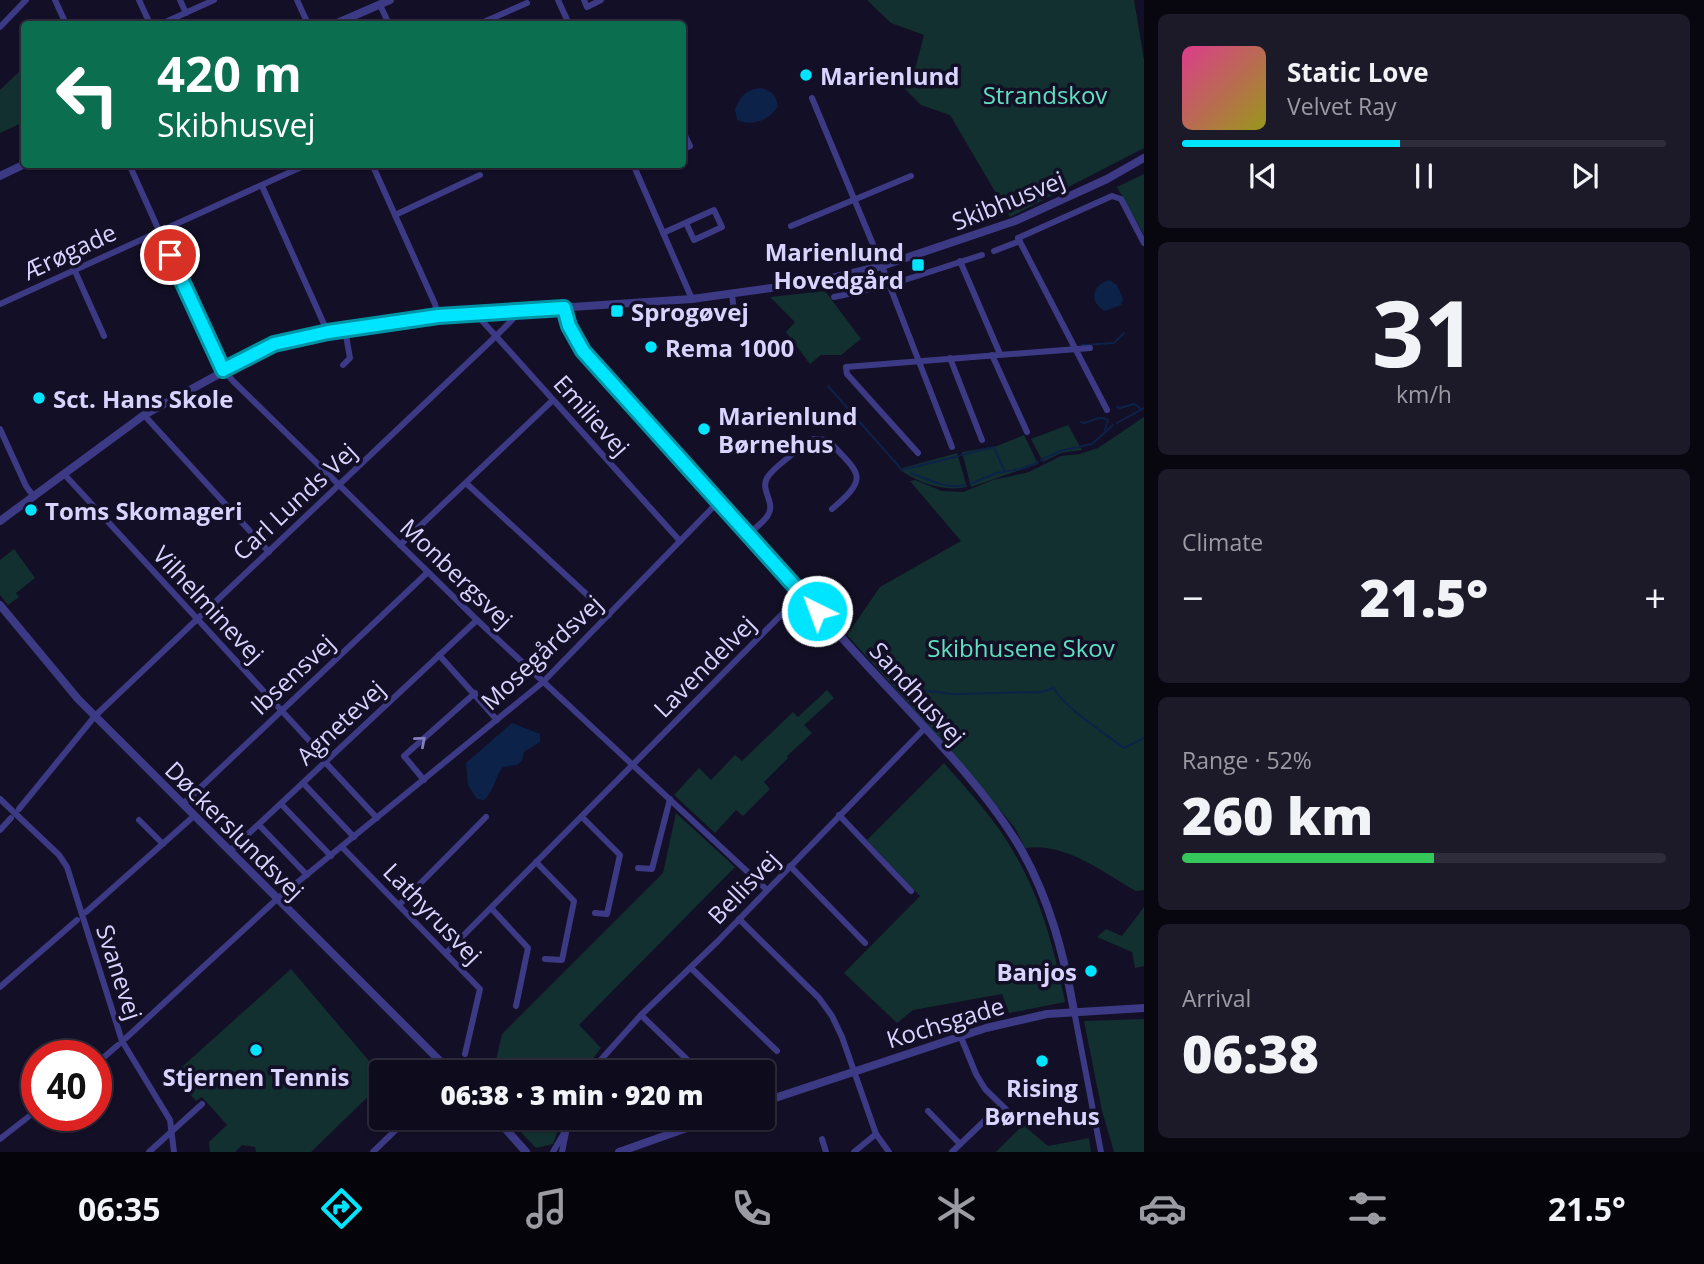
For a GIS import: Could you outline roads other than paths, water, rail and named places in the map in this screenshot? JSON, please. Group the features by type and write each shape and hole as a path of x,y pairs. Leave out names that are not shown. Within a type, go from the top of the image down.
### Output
{"street":[{"path":"0,27 26,0"},
{"path":"55,0 65,21"},
{"path":"139,0 149,21"},
{"path":"180,0 186,13"},
{"path":"168,21 214,0"},
{"path":"297,0 307,21"},
{"path":"342,21 390,0"},
{"path":"558,0 568,21"},
{"path":"584,0 587,7 601,0"},
{"path":"486,21 527,3"},
{"path":"380,5 388,21"},
{"path":"499,15 502,21"},
{"path":"813,98 890,285 952,447"},
{"name":"Skibhusvej","path":"0,522 144,415 274,344 328,332 438,316 692,299 815,282 882,266 1015,220 1107,179 1144,158"},
{"path":"0,176 21,166"},
{"path":"132,168 223,370"},
{"name":"Ærøgade","path":"0,304 300,168"},
{"path":"374,168 438,316"},
{"path":"635,168 692,299"},
{"path":"395,215 480,175"},
{"path":"791,226 911,176"},
{"path":"262,186 328,332"},
{"path":"1107,410 1018,238 1112,195 1121,199 1144,243"},
{"path":"663,233 714,210 722,227 694,240 686,223"},
{"path":"993,251 1020,241"},
{"path":"834,297 890,285 982,255"},
{"path":"960,261 1000,354"},
{"path":"74,269 104,336"},
{"path":"732,295 734,311"},
{"name":"Sandhusvej","path":"564,308 569,326 583,351 995,811 1022,852 1049,908 1065,965 1074,1011"},
{"path":"673,318 743,310"},
{"name":"Carl Lunds Vej","path":"0,830 95,716 495,337 514,318 516,312"},
{"name":"Emilievej","path":"476,314 680,541"},
{"path":"343,365 350,358 345,330"},
{"path":"918,453 847,374 846,367 1090,348"},
{"path":"992,355 1027,432"},
{"path":"950,358 982,440"},
{"name":"Monbergsvej","path":"223,370 477,620 767,890"},
{"path":"400,545 552,400"},
{"path":"144,415 269,552"},
{"path":"0,429 26,486 34,497"},
{"path":"749,534 770,512 771,505 765,488 768,476 813,439 828,440 856,472 858,480 852,492 832,509"},
{"name":"Vilhelminevej","path":"64,474 326,761"},
{"path":"466,483 609,615"},
{"name":"Mosegårdsvej","path":"126,1038 277,898 543,682 719,501"},
{"name":"Ibsensvej","path":"183,804 428,572"},
{"name":"Lavendelvej","path":"446,953 802,594"},
{"name":"Døckerslundsvej","path":"0,605 95,716 439,1060"},
{"name":"Agnetevej","path":"230,851 477,620"},
{"path":"439,655 497,720"},
{"path":"424,780 404,755 475,693"},
{"name":"Bellisvej","path":"601,1060 641,1015 691,968 924,729"},
{"path":"326,761 377,818"},
{"path":"303,783 354,837"},
{"name":"Svanevej","path":"0,799 59,855 67,867 122,1041 170,1120 174,1152"},
{"path":"638,868 652,869 670,799"},
{"path":"281,804 331,856"},
{"path":"839,815 911,891"},
{"path":"86,912 194,816"},
{"path":"399,905 486,817"},
{"path":"582,817 620,855 607,914 595,913"},
{"path":"139,820 163,844"},
{"path":"259,825 307,875"},
{"name":"Lathyrusvej","path":"342,847 480,989 465,1054"},
{"path":"536,862 574,901 562,960 545,960"},
{"path":"790,866 865,943"},
{"path":"491,908 528,947 516,1006"},
{"path":"739,919 819,998 832,1016 876,1134 889,1152"},
{"path":"0,987 77,920"},
{"path":"691,968 777,1051"},
{"name":"Kochsgade","path":"775,1098 960,1035 1027,1018 1074,1011 1144,1008"},
{"path":"1074,1011 1101,1152"},
{"path":"641,1015 688,1060"},
{"path":"960,1035 985,1089 1020,1123"},
{"path":"112,1050 118,1045"},
{"path":"149,1152 201,1104"},
{"path":"952,1152 1001,1105"},
{"path":"928,1111 960,1144"},
{"path":"0,1139 21,1123"},
{"path":"373,1152 396,1130"},
{"path":"507,1130 526,1152"},
{"path":"553,1152 565,1130"},
{"path":"562,1152 566,1130"},
{"path":"619,1152 681,1130"},
{"path":"854,1152 876,1134"},
{"path":"513,1136 534,1152"},
{"path":"822,1139 826,1152"}],"water":[{"path":"762,88 775,97 778,106 775,111 754,122 737,120 735,109 742,96 748,91"},
{"path":"1109,280 1117,285 1123,299 1121,305 1105,311 1096,303 1094,294 1103,282"},
{"path":"512,723 540,734 540,742 524,752 517,765 503,767 484,800 477,799 468,785 466,763"}],"waterway":[{"path":"1082,345 1114,343 1124,333"},
{"path":"828,386 902,470 959,456"},
{"path":"1117,407 1134,404 1141,409"},
{"path":"1117,423 1144,408"},
{"path":"1081,422 1105,419 1108,420 1105,430"},
{"path":"1041,460 1060,451 1092,444 1113,425"},
{"path":"961,455 994,447 1004,470"},
{"path":"970,484 996,473 1021,469 1038,462"},
{"path":"911,473 944,485 966,485"},
{"path":"920,690 954,694 1041,692 1054,688 1075,711 1124,748 1144,738"}],"place":[{"name":"Marienlund","path":"806,75"},
{"name":"Marienlund Hovedgård","path":"918,265"},
{"name":"Sprogøvej","path":"617,311"},
{"name":"Rema 1000","path":"651,347"},
{"name":"Sct. Hans Skole","path":"39,398"},
{"name":"Marienlund Børnehus","path":"704,429"},
{"name":"Toms Skomageri","path":"31,510"},
{"name":"Banjos","path":"1091,971"},
{"name":"Stjernen Tennis","path":"256,1050"},
{"name":"Rising Børnehus","path":"1042,1061"}],"park label":[{"name":"Strandskov","path":"1045,94"},
{"name":"Skibhusene Skov","path":"1021,647"}]}
